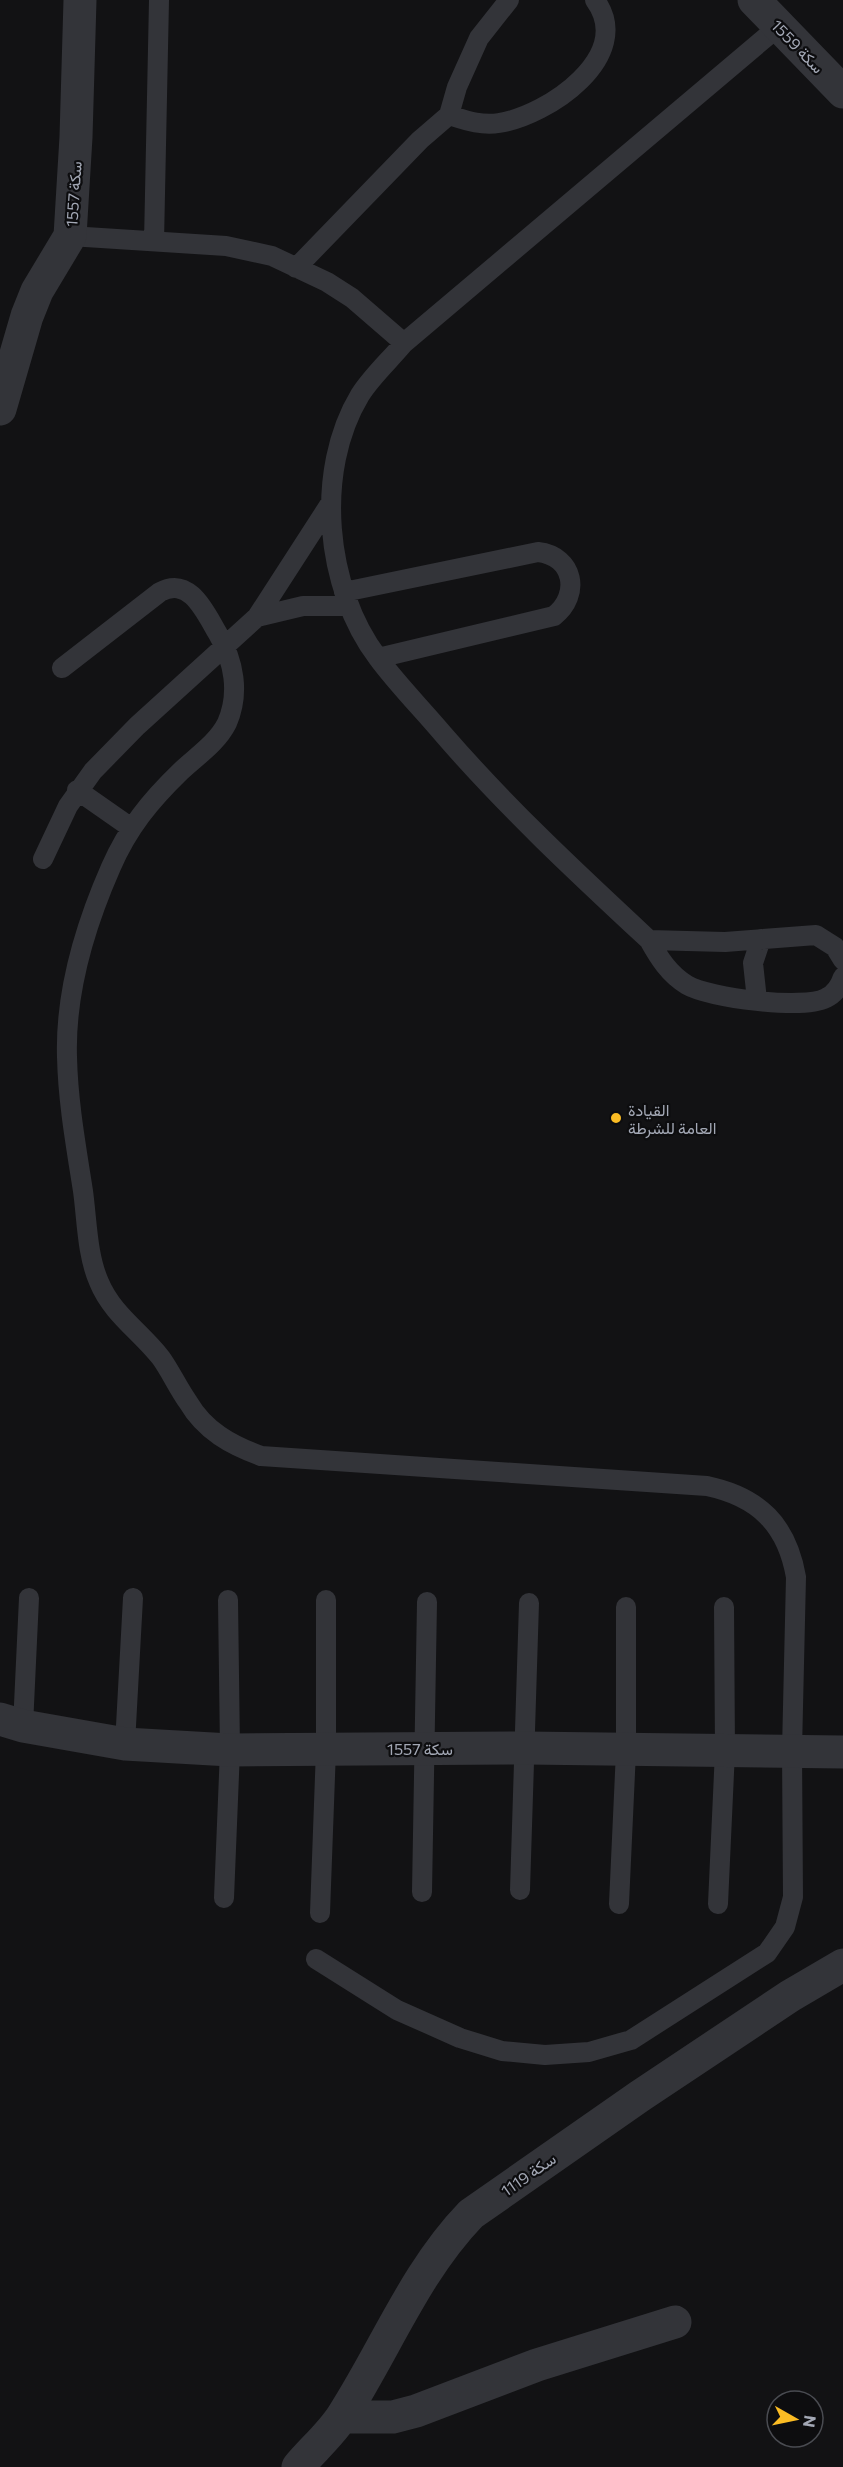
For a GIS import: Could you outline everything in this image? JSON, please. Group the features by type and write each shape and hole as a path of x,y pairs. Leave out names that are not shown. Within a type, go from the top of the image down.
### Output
{"street":[{"name":"سكة 1557","path":"0,409 27,316 37,291 70,236 76,137 80,0"},
{"name":"سكة 1559","path":"754,0 843,92"},
{"name":"سكة 1557","path":"12,1723 124,1744 230,1750 526,1748 843,1752"},
{"name":"سكة 1119","path":"298,2467 342,2417 424,2272 448,2238 471,2214 677,2071 790,1996 843,1965"},
{"path":"342,2417 393,2417 416,2411 537,2365 675,2322"}],"lane":[{"path":"154,242 159,0"},
{"path":"296,268 420,140 449,115 457,87 479,38 509,0"},
{"path":"449,115 473,123 497,124 546,106 568,90 601,55 606,37 605,19 595,0"},
{"path":"778,27 404,343 360,395 342,436 330,504 332,541 347,599 378,658 459,753 549,848 649,940 665,966 688,986 726,999 820,1001 834,993 843,977"},
{"path":"70,236 226,246 272,256 327,282 352,298 404,343"},
{"path":"43,859 77,790 137,726 257,617 330,504"},
{"path":"257,617 347,599 538,552 558,558 570,574 569,598 554,616 378,658"},
{"path":"62,668 167,588 176,587 192,594 226,647 232,669 234,692 226,723 218,736 180,772 130,827 93,908 83,942 69,1013 67,1055 69,1098 94,1267 99,1282 116,1310 160,1358 188,1404 208,1428 233,1445 261,1456 707,1486 745,1498 775,1523 793,1558 796,1587 792,1750 793,1897 785,1927 777,1941 754,1963 631,2040 589,2052 545,2055 502,2051 460,2038 397,2010 316,1959"},
{"path":"77,790 130,827"},
{"path":"649,940 724,942 816,935 835,947 843,960"},
{"path":"757,1000 753,963 761,939"},
{"path":"12,1723 29,1598"},
{"path":"124,1744 133,1598"},
{"path":"224,1898 230,1750 228,1600"},
{"path":"320,1913 326,1749 326,1600"},
{"path":"422,1892 427,1602"},
{"path":"520,1890 529,1602"},
{"path":"718,1904 725,1751 724,1606"},
{"path":"619,1904 626,1751 626,1607"}],"place":[{"name":"القيادة العامة للشرطة","path":"616,1118"}]}
